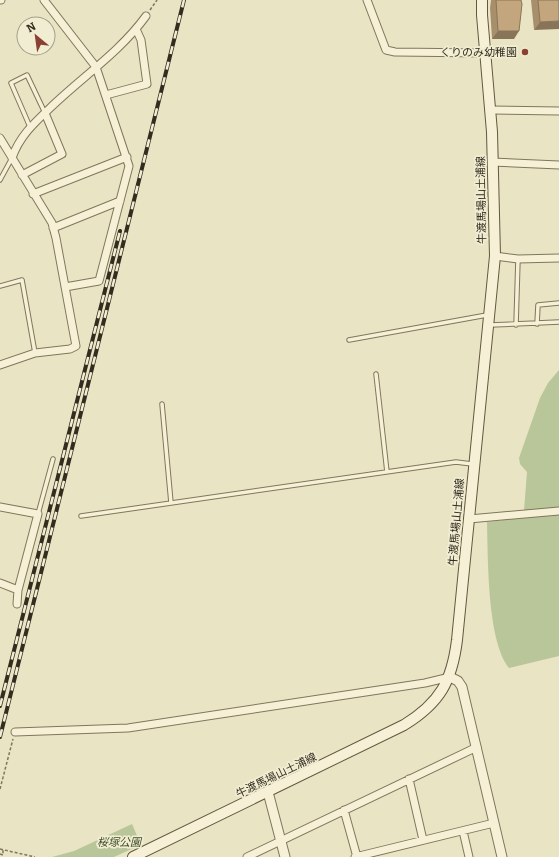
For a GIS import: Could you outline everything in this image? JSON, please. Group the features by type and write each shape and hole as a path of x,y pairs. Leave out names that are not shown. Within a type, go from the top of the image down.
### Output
{"main road":[{"name":"牛渡馬場山土浦線","path":"133,857 367,744 417,717 430,705 450,677 456,646 495,256 490,110 482,0"}],"street":[{"path":"44,0 96,67 127,156 129,166 99,280 65,287"},
{"path":"367,0 386,50 395,52 485,53"},
{"path":"12,158 15,149 30,127 136,29 146,16"},
{"path":"106,95 147,84 141,40 136,29"},
{"path":"490,110 559,111"},
{"path":"22,175 62,154 45,113"},
{"path":"0,138 53,228 76,346 70,349 35,353 0,365"},
{"path":"33,194 127,156"},
{"path":"492,162 559,165"},
{"path":"53,228 120,200"},
{"path":"495,256 518,259 559,258"},
{"path":"0,507 38,514 18,590 17,604"},
{"path":"469,519 559,510"},
{"path":"0,583 18,590"},
{"path":"15,732 128,728 425,683 450,677 458,681 462,687 502,857"},
{"path":"247,857 477,747"},
{"path":"409,779 423,840"},
{"path":"268,792 285,857"},
{"path":"344,810 356,857 494,823"},
{"path":"463,831 469,857"}],"lane":[{"path":"30,127 11,83 27,75 45,113"},
{"path":"0,180 12,158"},
{"path":"516,325 518,259"},
{"path":"0,286 22,280 35,353"},
{"path":"537,324 538,305 559,303"},
{"path":"349,340 490,314"},
{"path":"489,325 559,322"},
{"path":"376,374 387,472"},
{"path":"162,404 171,503"},
{"path":"38,514 53,459"},
{"path":"81,516 456,462 474,464"}],"path":[{"path":"146,16 157,0"},
{"path":"0,789 15,732"},
{"path":"0,849 35,857"},
{"path":"0,854 3,855 3,849"}],"green space":[{"path":"559,370 559,509 524,511 527,472 520,464 519,458 540,398 548,383"},
{"path":"559,513 559,656 509,668 496,639 490,598 487,522"},
{"name":"桜塚公園","path":"132,824 138,838 136,847 114,857 52,857 74,851"}],"building":[{"path":"496,0 521,0 522,4 519,31 498,31"},
{"path":"538,0 559,0 559,21 540,22"}],"railway":[{"path":"0,737 184,0"},
{"path":"0,706 120,231"}],"place":[{"name":"くりのみ幼稚園","path":"525,52"}]}
